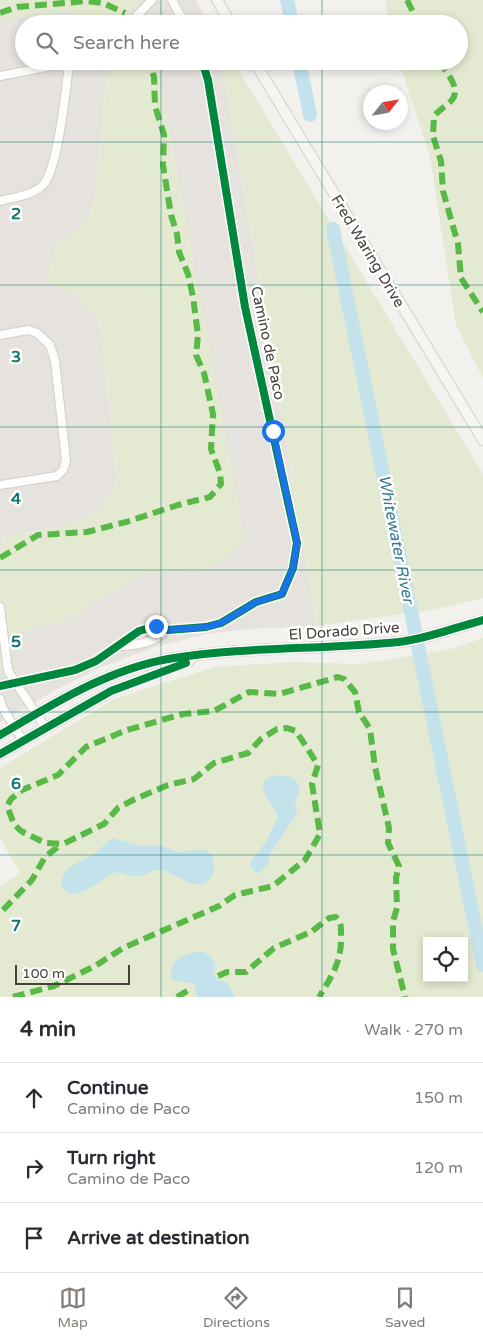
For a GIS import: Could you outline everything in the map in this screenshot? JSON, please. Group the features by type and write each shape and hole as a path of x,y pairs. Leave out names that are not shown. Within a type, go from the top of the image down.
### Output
{"main road":[{"path":"217,0 226,15"},
{"name":"Fred Waring Drive","path":"259,70 483,440"},
{"name":"El Dorado Drive","path":"0,736 86,687 137,668 168,659 236,651 402,642 483,620"},
{"name":"El Dorado Drive","path":"0,754 111,691 204,656"}],"street":[{"path":"138,15 152,0"},
{"path":"172,0 180,15"},
{"path":"0,76 34,70"},
{"path":"0,201 32,192 48,179 54,163 72,70"},
{"name":"Camino de Paco","path":"0,686 75,670 121,646 139,631 156,626 168,630 206,627 221,623 256,602 282,594 293,568 297,543 245,307 205,70"},
{"path":"0,335 28,330 37,333 50,345 55,361 66,460 63,470 56,476 0,485"},
{"path":"0,607 8,670 45,727"},
{"name":"Camino de Paco","path":"121,646 143,645 160,637 168,630"},
{"path":"0,699 23,741"}],"shaded area":[{"path":"140,0 195,0 204,15 122,15"},
{"path":"71,10 74,15 39,15"},
{"path":"15,19 15,70 107,70 96,190 89,221 57,244 79,297 100,324 117,482 101,510 75,523 4,537 0,550 0,21"},
{"path":"156,70 224,70 317,626 248,629 206,634 155,647 104,666 55,690 0,723 0,672 13,666 8,634 67,620 143,573 204,570 244,540 161,86"}],"green space":[{"path":"0,0 140,0 122,15 74,15 71,10 39,15 15,15 15,19 0,21"},
{"path":"385,0 483,0 483,378 456,325 430,157 402,70 468,70 468,15 388,15"},
{"path":"107,70 156,70 161,86 245,540 228,557 204,570 143,573 67,620 8,634 13,666 0,672 0,550 4,537 75,523 101,510 117,482 100,324 79,297 46,282 57,244 89,220 96,190"},
{"path":"224,70 238,70 483,474 483,598 432,610 317,626"},
{"path":"483,638 483,997 0,997 0,886 21,873 0,839 0,768 114,699 215,667 290,662 360,664 451,649"}],"water":[{"path":"278,775 291,777 299,784 299,792 295,801 297,814 271,852 267,866 257,874 250,866 251,861 266,842 278,817 264,792 264,782"},
{"path":"112,838 140,846 159,845 178,852 204,849 212,854 214,866 211,877 206,882 193,884 158,870 137,876 117,872 82,892 75,894 64,890 62,881 65,871 92,856"},
{"path":"202,952 213,960 215,963 214,974 218,980 228,983 235,997 197,997 194,984 174,980 171,977 171,971 176,961 190,953"}],"waterway":[{"name":"Whitewater River","path":"287,0 290,15"},
{"name":"Whitewater River","path":"301,70 310,115"},
{"name":"Whitewater River","path":"333,229 483,965"}],"marked path":[{"path":"407,0 414,15"},
{"path":"0,13 17,7 87,1 103,3 125,13"},
{"path":"0,558 38,535 87,532 126,522 210,497 221,484 220,473 211,449 213,414 204,373 196,355 198,335 193,297 188,274 179,252 177,234 171,215 163,165 164,135 155,106 154,77 152,70"},
{"path":"445,70 454,85 455,95 434,116 433,136 441,161 443,191 458,244 461,278 483,312"},
{"path":"13,997 54,986 95,966 123,948 219,906 235,895 273,886 305,860 320,834 312,784 318,765 296,731 287,728 277,729 261,739 248,753 214,763 194,779 168,785 133,800 118,808 104,824 63,844 45,843 21,831 14,824 7,806 11,799 22,790 58,775 86,747 127,730 183,714 214,711 249,692 279,694 338,677 344,679 355,692 359,712 370,729 375,767 389,828 388,843 399,866 396,878 397,908 393,921 393,949 405,997"},
{"path":"3,910 32,880 45,857 60,845"},
{"path":"218,976 227,972 246,972 274,948 311,932 329,918 336,917 341,928 340,953 332,975 319,997"},
{"path":"177,997 192,988"}],"cycle path":[{"path":"0,686 75,670 96,661 139,631 156,626 168,630 206,627 221,623 256,602 282,594 293,568 297,543 245,307 205,70"},
{"path":"0,735 81,690 123,671 145,664 168,659 225,652 399,642 431,636 483,620"},
{"path":"0,754 111,691 186,663"}],"route":[{"path":"156,626 168,630 206,627 221,623 256,602 282,594 293,568 297,543 273,431"}]}
